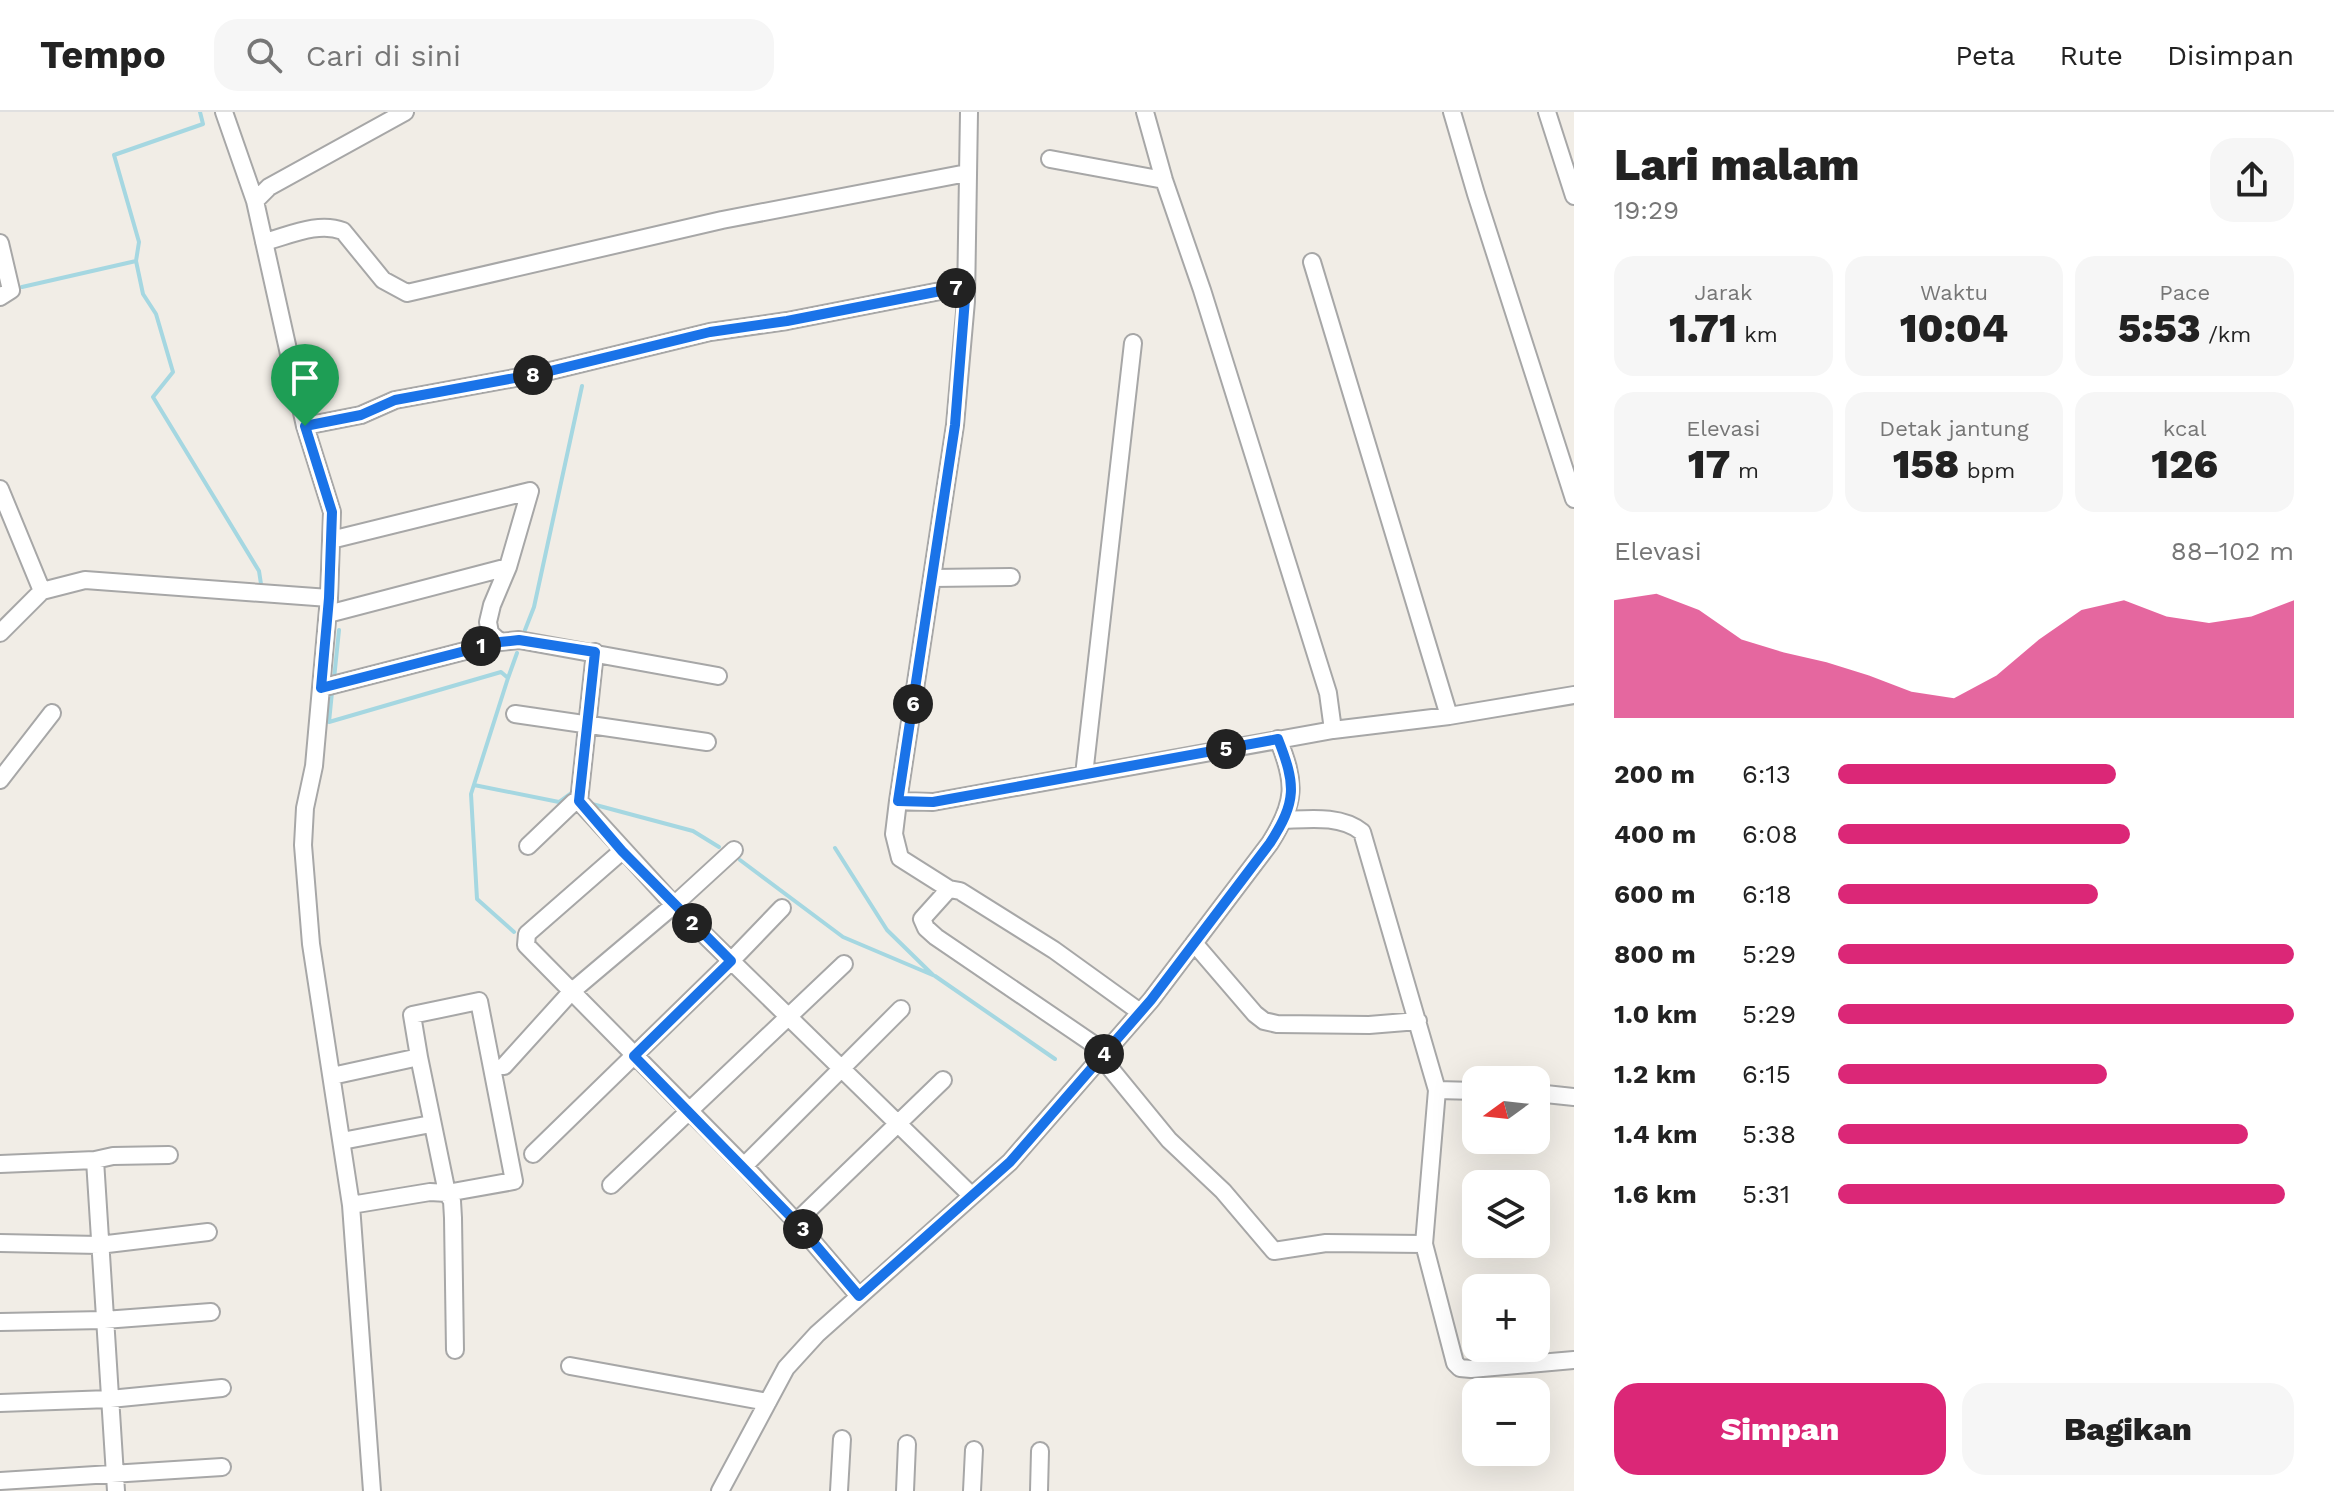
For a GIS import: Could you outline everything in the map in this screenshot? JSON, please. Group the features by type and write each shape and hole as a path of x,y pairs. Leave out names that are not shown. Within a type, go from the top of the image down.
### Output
{"street":[{"path":"224,112 255,201 305,426 332,512 329,606 303,845 311,944 351,1205 372,1491"},
{"path":"255,201 269,187 405,112"},
{"path":"969,112 966,286 955,425 894,834 900,858 949,889 960,891 1054,950 1140,1012"},
{"path":"1166,112 1146,115 1328,693 1333,730"},
{"path":"1452,112 1574,499"},
{"path":"1547,112 1566,147 1574,196"},
{"path":"1050,159 1164,180"},
{"path":"264,242 316,228 335,227 343,231 383,280 407,293 722,220 967,173"},
{"path":"0,243 11,290 0,297"},
{"path":"1312,262 1449,716"},
{"path":"305,426 361,415 395,400 542,373 710,332 787,321 966,286"},
{"path":"1084,775 1133,343"},
{"path":"0,489 42,591"},
{"path":"331,540 530,491 488,622 490,633 500,642"},
{"path":"0,633 42,591 85,580 329,606 508,567"},
{"path":"933,578 1011,577"},
{"path":"321,688 500,642 519,640 718,676"},
{"path":"595,652 579,801 674,905 972,1196"},
{"path":"898,801 933,802 1278,739 1574,695"},
{"path":"0,780 52,713"},
{"path":"515,714 707,742"},
{"path":"720,1491 786,1368 817,1334 1010,1162 1140,1012 1194,943 1285,820 1292,782 1278,739"},
{"path":"528,846 574,802 579,801"},
{"path":"1285,820 1327,819 1362,832 1437,1090 1424,1244 1455,1363 1460,1368 1574,1360"},
{"path":"504,1066 571,992 734,850"},
{"path":"622,851 527,934 526,945 744,1166 859,1296"},
{"path":"949,889 922,919 926,928 1103,1055 1169,1140 1223,1191 1274,1251 1326,1243 1424,1244"},
{"path":"533,1154 782,908"},
{"path":"1194,943 1264,1021 1277,1024 1369,1025 1418,1021"},
{"path":"611,1185 844,964"},
{"path":"351,1205 430,1192 447,1193 514,1181 479,1001 412,1015 431,1124 447,1193 452,1201 455,1350"},
{"path":"744,1166 901,1009"},
{"path":"332,1076 419,1057"},
{"path":"796,1222 943,1080"},
{"path":"1437,1090 1462,1091"},
{"path":"1550,1094 1574,1097"},
{"path":"342,1141 431,1124"},
{"path":"0,1164 169,1155"},
{"path":"95,1160 115,1483"},
{"path":"0,1243 99,1245 208,1232"},
{"path":"0,1322 104,1320 211,1312"},
{"path":"570,1366 768,1402"},
{"path":"0,1403 110,1399 222,1388"},
{"path":"839,1491 842,1439"},
{"path":"905,1491 907,1444"},
{"path":"972,1491 974,1450"},
{"path":"1039,1491 1040,1451"},
{"path":"0,1481 115,1483 222,1467"}],"waterway":[{"path":"200,112 203,124 114,155 139,242 136,261 143,294 156,314 173,372 153,397 259,571 261,584"},
{"path":"22,287 136,261"},
{"path":"525,630 534,607 582,386"},
{"path":"334,679 339,630"},
{"path":"332,692 329,722 501,672 508,678 517,653"},
{"path":"508,678 471,794 477,899 514,932"},
{"path":"474,785 559,802 574,791"},
{"path":"592,804 693,831 719,847"},
{"path":"835,848 887,930 933,975"},
{"path":"740,860 843,937 935,976 1055,1059"}],"route":[{"path":"966,286 955,425 898,801 933,802 1278,739 1292,782 1285,820 1151,1000 1010,1162 859,1296 744,1166 634,1056 731,961 622,851 579,801 595,652 519,640 500,642 321,688 332,512 305,426 361,415 395,400 542,373 710,332 787,321 966,286"}]}
